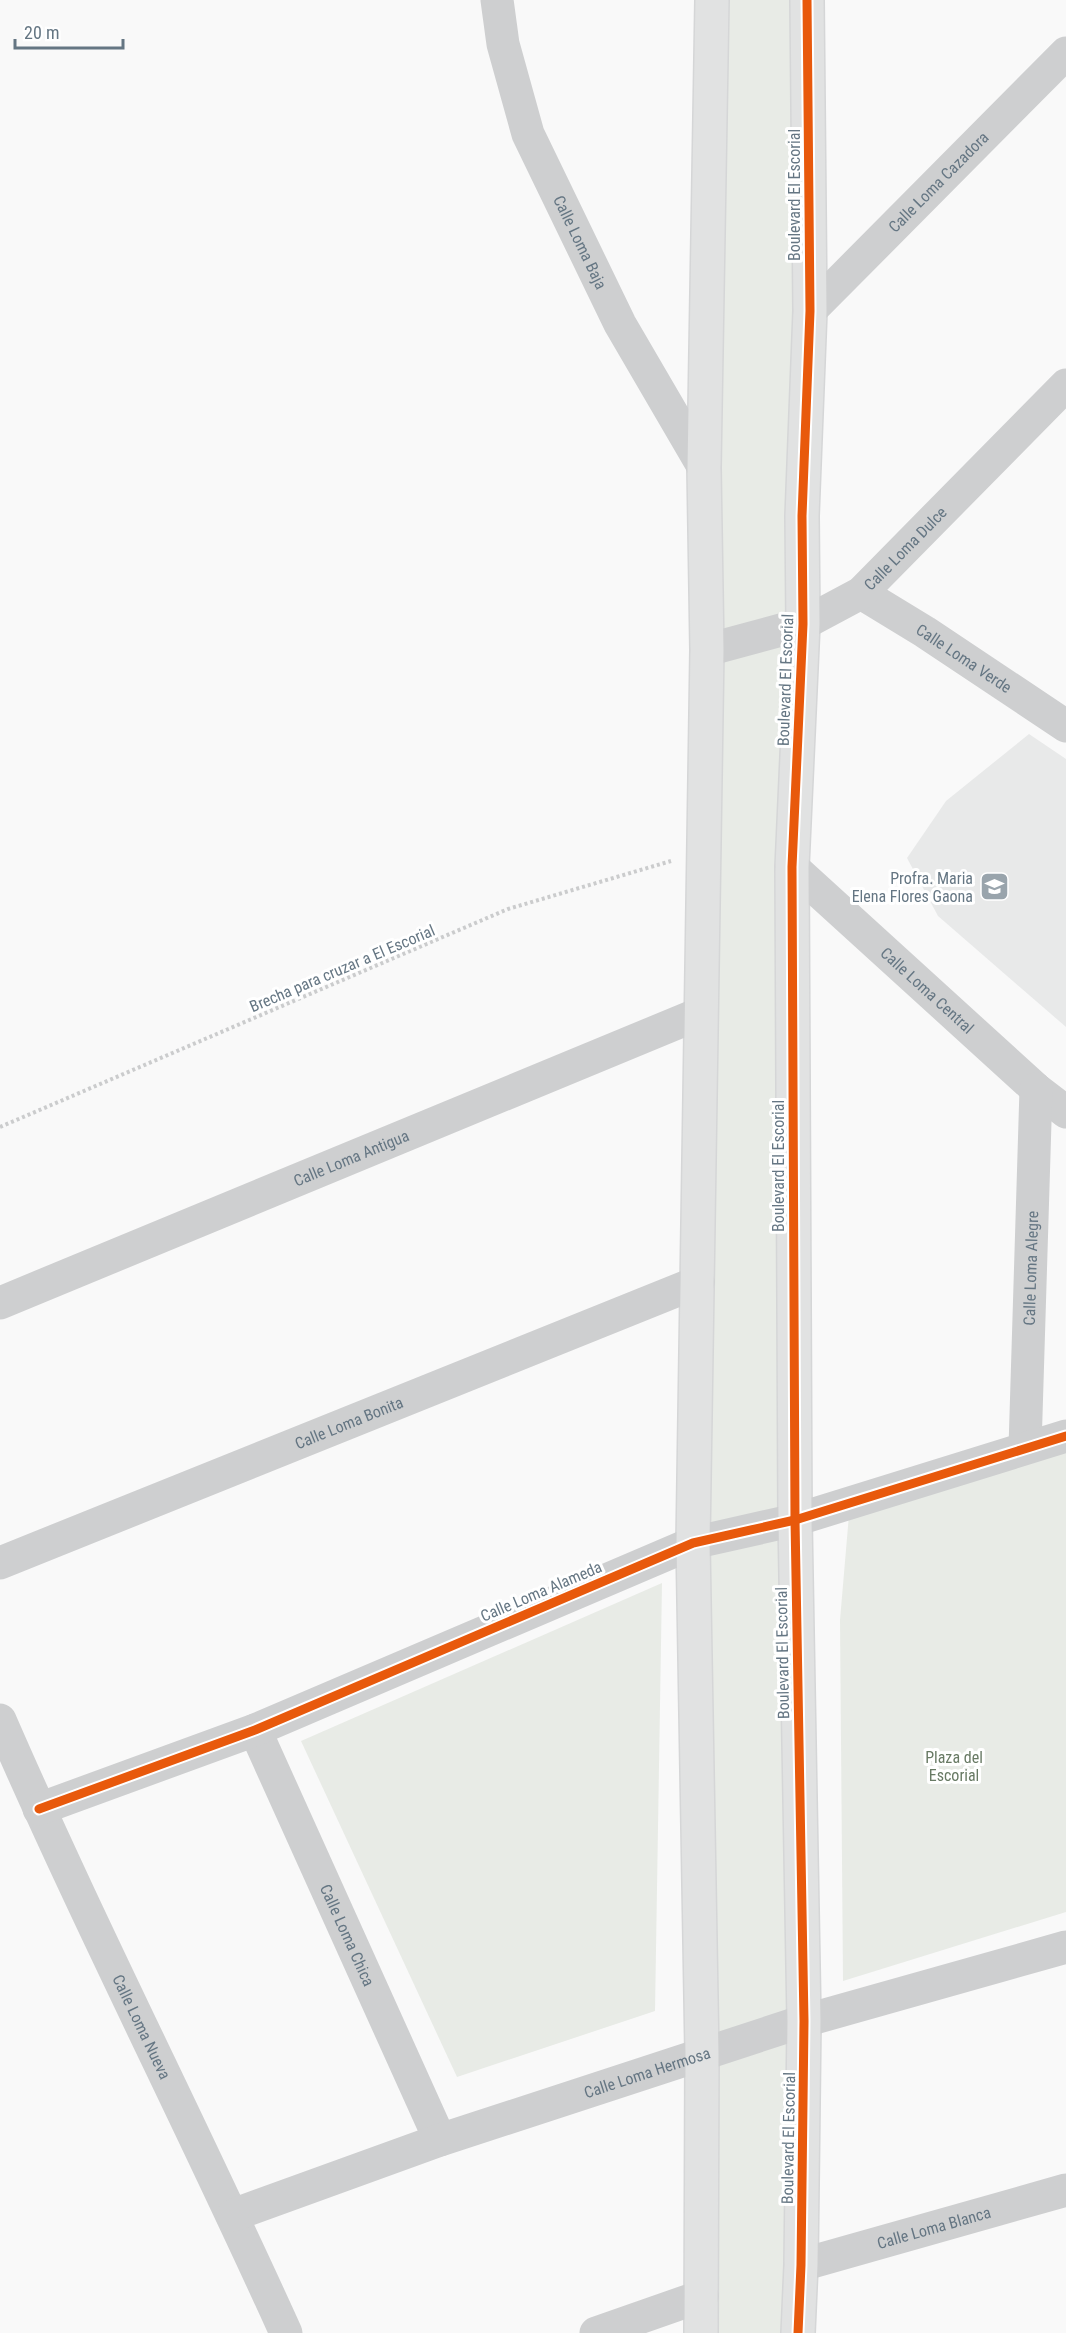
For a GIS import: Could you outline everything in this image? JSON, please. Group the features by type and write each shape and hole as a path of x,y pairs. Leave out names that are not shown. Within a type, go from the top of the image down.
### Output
{"street":[{"name":"Calle Loma Baja","path":"497,0 503,44 528,134 620,324 704,468"},
{"path":"701,2333 702,2054 693,1543 707,650 704,468 712,0"},
{"name":"Boulevard El Escorial","path":"798,2333 804,2020 795,1520 792,867 802,624 802,516 810,311 807,0"},
{"name":"Calle Loma Cazadora","path":"810,311 1066,53"},
{"name":"Calle Loma Dulce","path":"707,650 802,624 861,593 1066,385"},
{"name":"Calle Loma Verde","path":"861,593 925,632 1066,726"},
{"name":"Calle Loma Central","path":"792,867 1036,1089 1066,1112"},
{"name":"Calle Loma Antigua","path":"0,1304 701,1013"},
{"name":"Calle Loma Alegre","path":"1026,1448 1036,1089"},
{"name":"Calle Loma Bonita","path":"0,1563 698,1282"},
{"name":"Calle Loma Alameda","path":"39,1809 255,1730 693,1543 795,1520 1066,1436"},
{"name":"Calle Loma Nueva","path":"0,1720 39,1809 233,2215 286,2333"},
{"name":"Calle Loma Chica","path":"255,1730 440,2140"},
{"name":"Calle Loma Hermosa","path":"233,2215 440,2140 804,2020 1066,1947"},
{"name":"Calle Loma Blanca","path":"801,2265 1066,2190"},
{"path":"596,2333 702,2296"}],"shaded area":[{"name":"Profra. Maria Elena Flores Gaona","path":"1029,734 1066,759 1066,1027 938,916 907,858 946,801"}],"green space":[{"path":"715,0 805,0 802,623 707,648"},
{"path":"800,627 793,1518 695,1541 708,650"},
{"name":"Plaza del Escorial","path":"1066,1450 1066,1912 843,1981 840,1620 850,1503"},
{"path":"792,1522 801,2018 704,2050 695,1544"},
{"path":"662,1583 655,2011 457,2077 301,1741"},
{"path":"802,2024 797,2333 703,2333 705,2057"}],"cycle path":[{"path":"798,2333 804,2021 795,1520 792,867 803,624 802,516 810,311 807,0"},
{"path":"39,1809 255,1730 693,1543 795,1520 1066,1436"}],"place":[{"name":"Profra. Maria Elena Flores Gaona","path":"994,887"}]}
